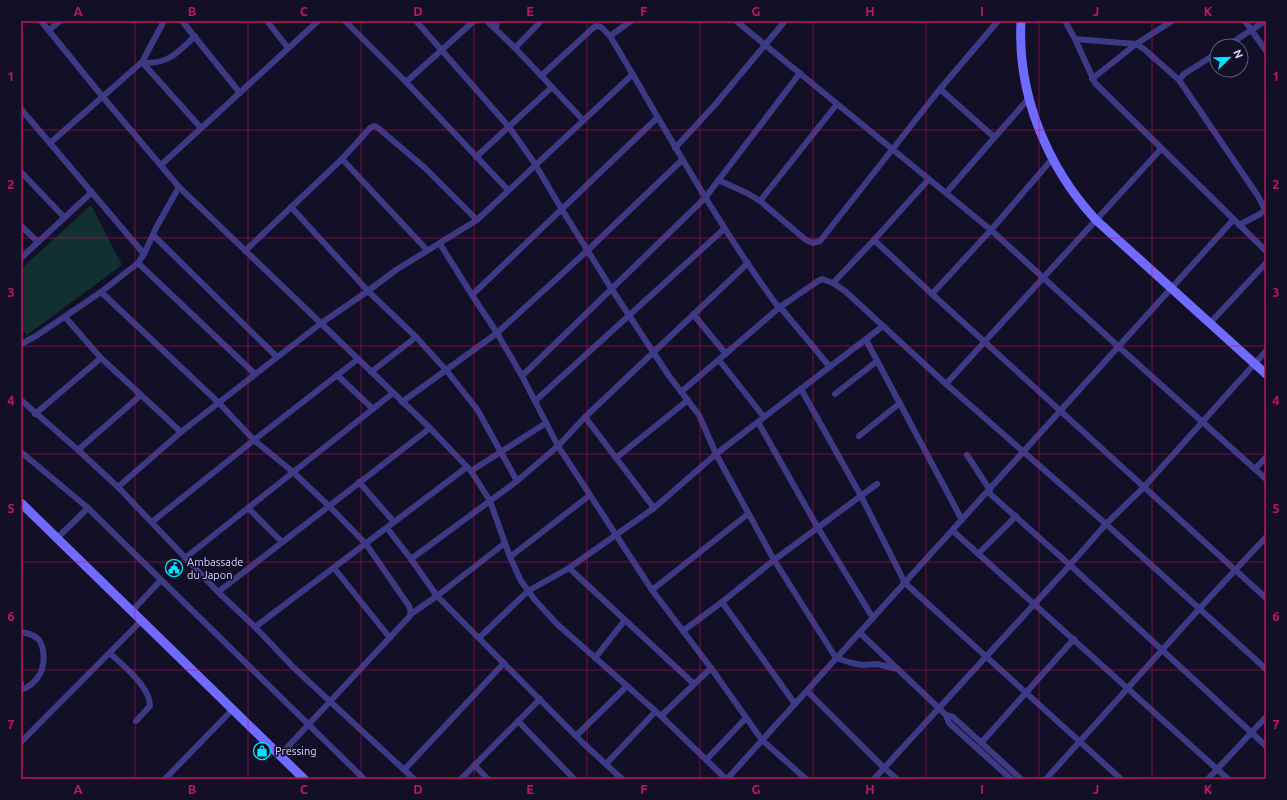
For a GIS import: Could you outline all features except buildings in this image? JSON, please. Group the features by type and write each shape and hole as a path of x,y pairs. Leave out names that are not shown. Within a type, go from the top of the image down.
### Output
{"street":[{"path":"41,21 179,187 430,428 469,469 490,501 510,557 521,581 535,600 557,624 661,716 726,779 1234,220"},
{"path":"49,30 60,21"},
{"path":"50,143 142,62 164,21"},
{"path":"182,21 240,93"},
{"path":"266,21 288,48"},
{"path":"161,165 318,21"},
{"path":"345,21 406,82 508,190"},
{"path":"416,21 509,127 536,164 561,208 611,288 681,392 699,415 716,454 748,514 774,560 836,658 862,665 877,664 898,669"},
{"path":"406,82 474,21"},
{"path":"487,21 515,48 583,120"},
{"path":"496,29 497,21"},
{"path":"515,48 541,21"},
{"path":"736,21 991,230 1266,479"},
{"path":"675,148 714,106 786,21"},
{"path":"718,180 747,193 760,201 806,240 813,244 820,241 892,148 998,21"},
{"path":"1020,21 1020,48 1029,98 1042,136 1053,158 1076,196 1096,220 1266,374"},
{"path":"1065,21 1075,39 1092,79 1102,92 1266,251"},
{"path":"1092,79 1136,44 1172,21"},
{"path":"1245,21 1266,51"},
{"path":"1240,38 1265,21"},
{"path":"610,36 629,22"},
{"path":"540,76 596,26 601,27 610,36 657,118 724,229 780,308 830,367"},
{"path":"142,62 155,63 171,57 182,50 195,36"},
{"path":"1075,39 1136,44 1144,49 1179,80 1266,210 1239,225"},
{"path":"1179,80 1184,74 1209,58"},
{"path":"142,62 201,128"},
{"path":"118,487 181,432 320,324 396,270 477,220 633,74"},
{"path":"522,376 705,198 800,74"},
{"path":"476,157 552,88"},
{"path":"940,89 994,137"},
{"path":"946,192 1029,98"},
{"path":"760,201 837,104"},
{"path":"21,109 144,254"},
{"path":"472,295 561,208 657,118"},
{"path":"245,251 342,159 370,128 374,126 424,167 477,220"},
{"path":"946,384 1161,149"},
{"path":"932,294 991,230 1053,158"},
{"path":"342,159 427,250"},
{"path":"402,402 497,333 588,250 682,160"},
{"path":"21,172 64,217"},
{"path":"833,283 930,179"},
{"path":"21,344 66,317 138,263 179,187"},
{"path":"21,258 92,192"},
{"path":"291,207 368,291 416,337 446,370 477,409 489,429 500,453 517,481"},
{"path":"21,226 38,242"},
{"path":"535,401 724,229"},
{"path":"153,235 277,356"},
{"path":"874,240 1266,598"},
{"path":"440,244 497,333 522,376 558,446 652,590 711,668 762,740 806,779"},
{"path":"138,263 255,374"},
{"path":"411,559 517,481 558,446 585,417 748,263"},
{"path":"1210,323 1266,263"},
{"path":"681,392 780,308 822,279 833,283 845,291 946,384 1106,524 1266,669"},
{"path":"101,292 219,403 254,440 293,472 329,506 366,544 410,606 411,614"},
{"path":"693,314 726,354"},
{"path":"66,317 101,358 181,432"},
{"path":"479,638 528,591 569,568 654,508 716,454 883,326"},
{"path":"371,372 416,337"},
{"path":"866,340 962,520"},
{"path":"874,779 1106,524 1144,487 1266,351"},
{"path":"35,414 101,358"},
{"path":"152,522 254,440 358,360"},
{"path":"719,360 764,417"},
{"path":"835,394 877,361"},
{"path":"338,376 373,409"},
{"path":"802,388 905,583 1121,779"},
{"path":"185,558 393,393"},
{"path":"78,450 141,395"},
{"path":"21,400 118,487 218,592 255,626 294,668 414,779"},
{"path":"616,458 688,400"},
{"path":"859,436 900,403"},
{"path":"585,417 654,508"},
{"path":"758,422 818,528 873,618"},
{"path":"255,626 394,522 469,469 500,453 546,423"},
{"path":"218,592 430,428"},
{"path":"21,452 88,508 364,779"},
{"path":"967,455 989,491 1266,746"},
{"path":"1255,469 1266,457"},
{"path":"359,482 394,522"},
{"path":"683,631 774,560 877,484"},
{"path":"510,557 590,495"},
{"path":"21,503 304,779"},
{"path":"57,538 88,508"},
{"path":"248,508 282,542"},
{"path":"652,590 748,514"},
{"path":"978,554 1016,516"},
{"path":"387,528 437,596 576,736 622,779"},
{"path":"953,530 1228,779"},
{"path":"1046,779 1266,537"},
{"path":"280,755 411,614 505,544"},
{"path":"334,568 390,638"},
{"path":"569,568 694,684"},
{"path":"132,610 161,580"},
{"path":"722,602 795,704"},
{"path":"21,742 142,620"},
{"path":"595,658 625,620"},
{"path":"21,632 32,634 40,640 44,659 43,668 39,677 33,684 21,690"},
{"path":"860,633 946,715 949,723 1011,779"},
{"path":"981,743 1074,639"},
{"path":"110,653 144,687 149,696 150,706 136,722"},
{"path":"404,770 504,663"},
{"path":"661,716 711,668"},
{"path":"576,736 627,686"},
{"path":"807,691 884,768 897,779"},
{"path":"460,779 540,699"},
{"path":"165,779 233,709"},
{"path":"606,764 655,712"},
{"path":"946,715 953,717 1021,779"},
{"path":"1208,779 1266,717"},
{"path":"706,760 746,718"},
{"path":"518,721 574,779"},
{"path":"474,765 488,779"}],"green space":[{"path":"91,205 122,265 27,335 21,329 21,269"}],"place":[{"name":"Ambassade du Japon","path":"174,568"},
{"name":"Pressing","path":"262,751"}]}
